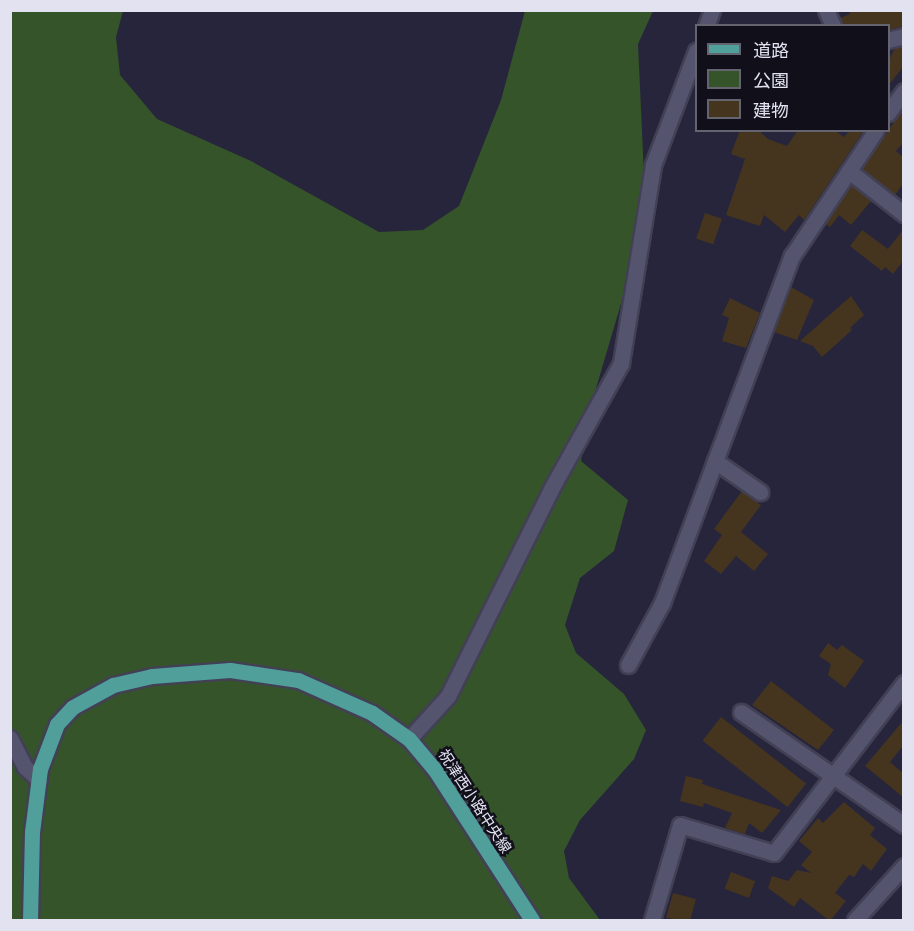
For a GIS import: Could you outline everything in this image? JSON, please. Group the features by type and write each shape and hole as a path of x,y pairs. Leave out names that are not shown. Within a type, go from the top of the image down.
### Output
{"main road":[{"name":"祝津西小路中央線","path":"30,921 32,832 39,780 47,745 57,724 73,707 113,685 189,672 230,670 298,681 372,713 409,739 435,770 532,921"}],"street":[{"path":"826,10 832,24"},
{"path":"409,739 448,696 551,489 621,363 653,165 695,54"},
{"path":"890,110 903,91"},
{"path":"628,664 662,603 792,256 875,132"},
{"path":"849,171 902,209"},
{"path":"715,461 760,492"},
{"path":"651,921 680,825 774,853 903,683"},
{"path":"741,712 903,825"},
{"path":"10,738 25,767 39,780"},
{"path":"855,921 903,866"}],"green space":[{"path":"10,11 123,11 116,37 120,75 157,119 251,161 379,232 423,230 459,206 501,100 525,11 653,11 638,44 646,219 589,412 581,461 628,500 614,551 580,578 565,625 576,653 624,694 646,730 634,759 580,820 564,851 569,878 600,920 11,920"}],"building":[{"path":"849,10 903,10 903,26 890,30 890,24 842,24 840,18 850,14"},
{"path":"903,46 903,67 890,83 890,58 895,48"},
{"path":"903,109 903,143 896,151 903,157 903,184 895,195 862,169 887,132 890,132 890,128"},
{"path":"739,132 760,132 768,139 787,146 797,132 837,132 844,137 848,132 863,132 804,220 799,215 785,232 764,215 760,226 726,215 745,159 731,154"},
{"path":"851,185 871,201 851,225 839,215 830,227 826,224 823,227"},
{"path":"705,213 722,219 713,244 696,239"},
{"path":"862,230 888,249 903,230 903,261 893,274 885,267 882,271 850,246"},
{"path":"791,287 814,300 797,340 774,332"},
{"path":"851,296 864,315 850,328 852,330 822,357 813,346 800,341"},
{"path":"730,298 760,313 746,348 722,341 729,318 722,315"},
{"path":"742,491 761,505 741,532 768,554 754,571 736,556 721,574 704,561 722,535 714,529"},
{"path":"828,643 837,650 842,645 864,661 845,688 828,675 831,664 819,656"},
{"path":"771,681 834,730 818,750 752,705"},
{"path":"721,717 806,783 788,807 703,741"},
{"path":"903,721 903,746 890,762 903,773 903,797 865,766"},
{"path":"686,776 703,780 702,784 781,810 762,833 749,823 745,834 725,828 732,813 704,803 703,807 680,801"},
{"path":"844,802 875,828 870,835 887,849 871,871 863,864 854,877 849,875 835,893 846,901 830,921 800,898 794,907 768,888 772,876 788,881 797,870 811,873 801,865 812,852 799,841 818,818 823,823"},
{"path":"731,872 755,881 749,898 725,889"},
{"path":"673,893 696,899 690,921 666,918"}]}
